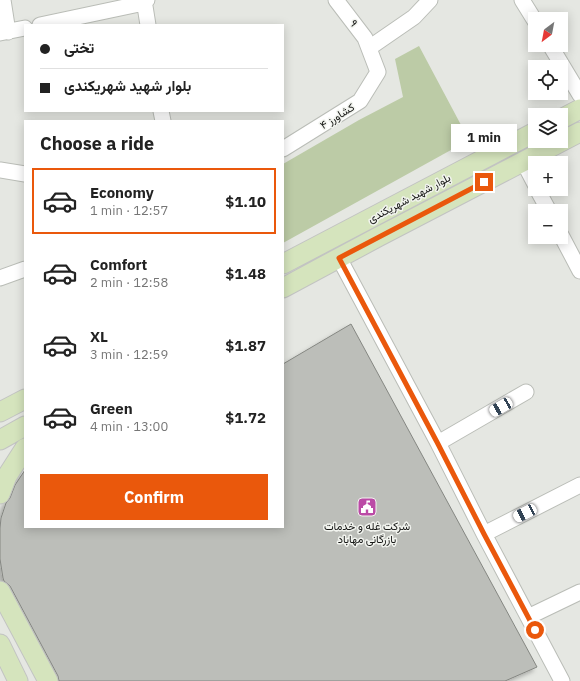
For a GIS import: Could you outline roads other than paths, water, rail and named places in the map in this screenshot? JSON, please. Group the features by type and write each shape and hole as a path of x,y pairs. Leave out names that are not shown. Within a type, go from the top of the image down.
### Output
{"main road":[{"path":"568,115 580,109"},
{"name":"بلوار شهید شهریکندی","path":"284,287 580,132"},
{"name":"بلوار شهید شهریکندی","path":"284,263 528,136"},
{"path":"0,412 24,400"},
{"path":"0,440 24,427"},
{"path":"0,494 7,476 24,450"},
{"path":"0,591 48,681"},
{"path":"0,616 33,681"},
{"path":"0,644 18,681"},
{"path":"0,672 5,681"}],"street":[{"path":"3,0 4,33 24,28"},
{"name":"۹","path":"336,0 365,38 369,48"},
{"path":"369,48 414,17 430,0"},
{"path":"522,0 529,12"},
{"path":"44,24 145,1 148,24"},
{"name":"کشاورز ۴","path":"284,148 360,101 378,72 369,48"},
{"path":"554,52 580,95"},
{"path":"523,162 528,171"},
{"path":"0,170 24,174"},
{"path":"566,244 580,271"},
{"path":"339,258 562,681"},
{"path":"0,278 24,269"},
{"path":"438,444 526,392"},
{"path":"484,534 580,485"},
{"path":"528,617 580,592"}],"place":[{"name":"شرکت غله و خدمات بازرگانی مهاباد","path":"367,507"}]}
